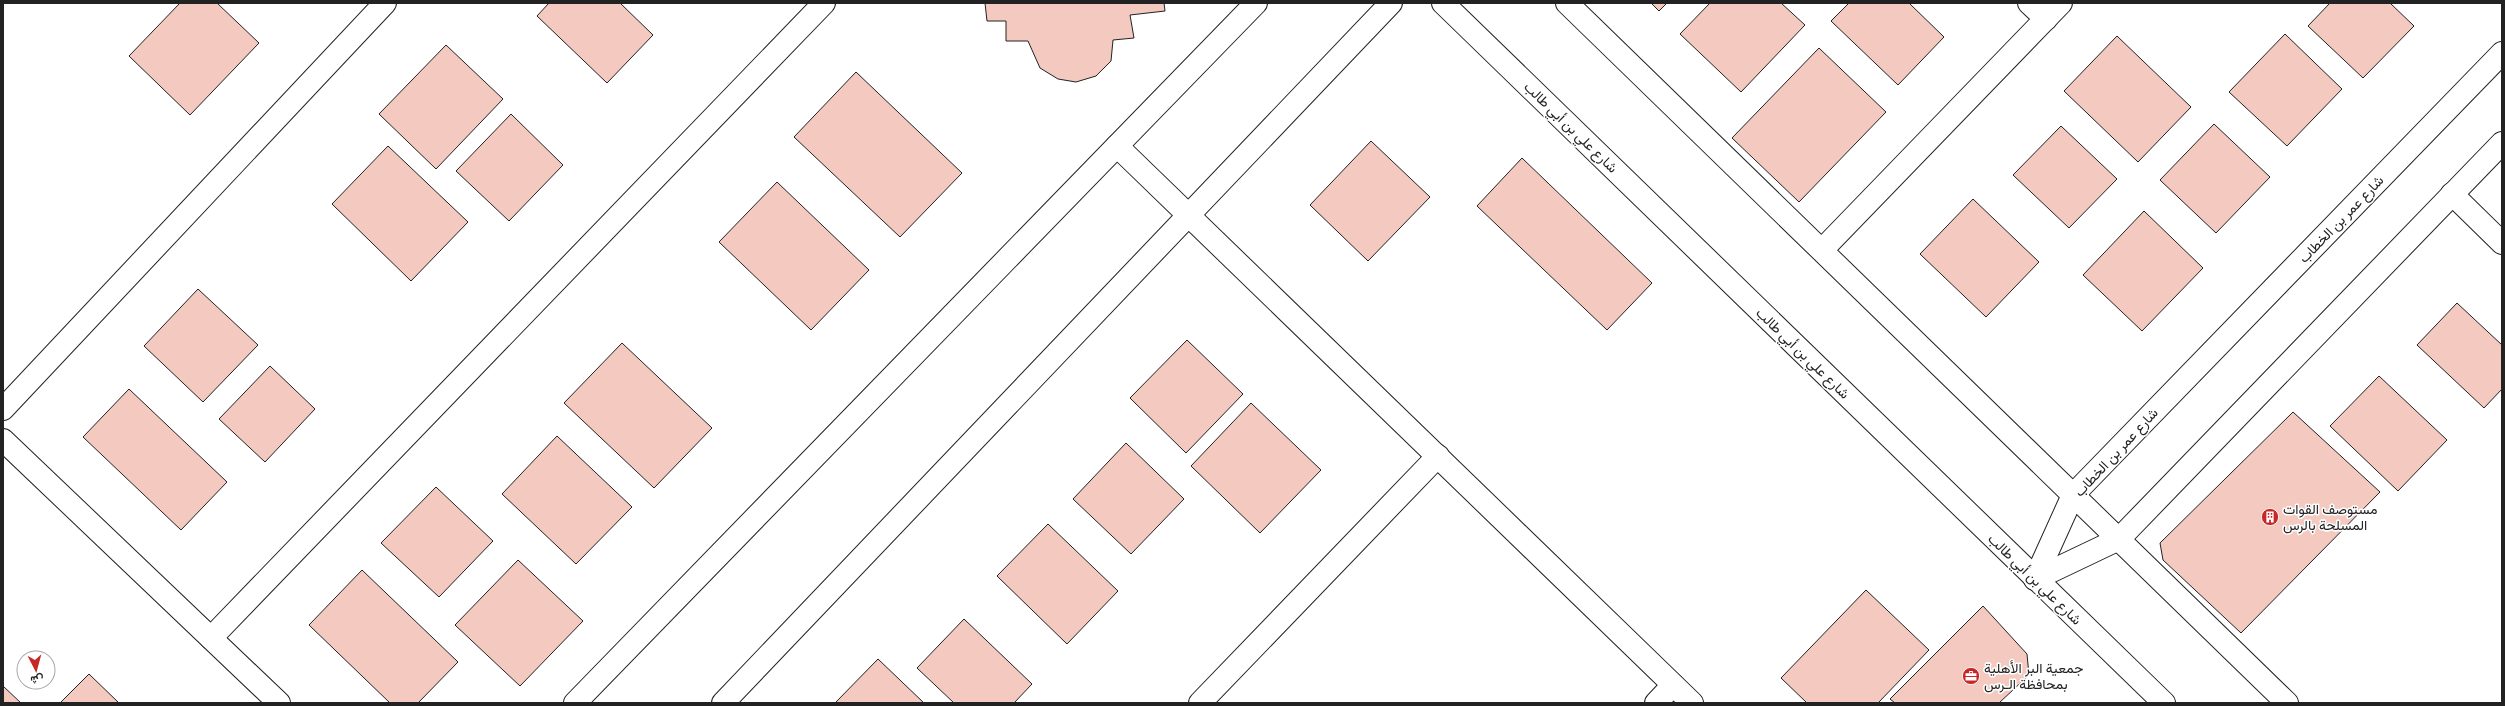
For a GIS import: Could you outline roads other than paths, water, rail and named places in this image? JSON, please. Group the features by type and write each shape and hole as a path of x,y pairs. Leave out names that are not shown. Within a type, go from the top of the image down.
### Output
{"street":[{"path":"3,409 386,3"},
{"path":"211,638 824,3"},
{"path":"575,703 1256,3"},
{"path":"723,703 1391,3"},
{"name":"شارع علي بن أبي طالب","path":"1443,3 2164,703"},
{"path":"1567,3 2287,703"},
{"path":"2029,3 2046,19"},
{"path":"1822,250 2061,3"},
{"name":"شارع عمر بن الخطاب","path":"2035,579 2073,495 2502,53"},
{"path":"2035,579 2119,539 2502,143"},
{"path":"1117,146 1692,703"},
{"path":"2452,194 2502,243"},
{"path":"3,440 279,703"},
{"path":"1200,703 1438,456"},
{"path":"1656,703 1673,685"}],"place":[{"name":"مستوصف القوات المسلحة بالرس","path":"2270,517"},
{"name":"جمعية البر الأهلية بمحافظة الـرس","path":"1971,676"}]}
